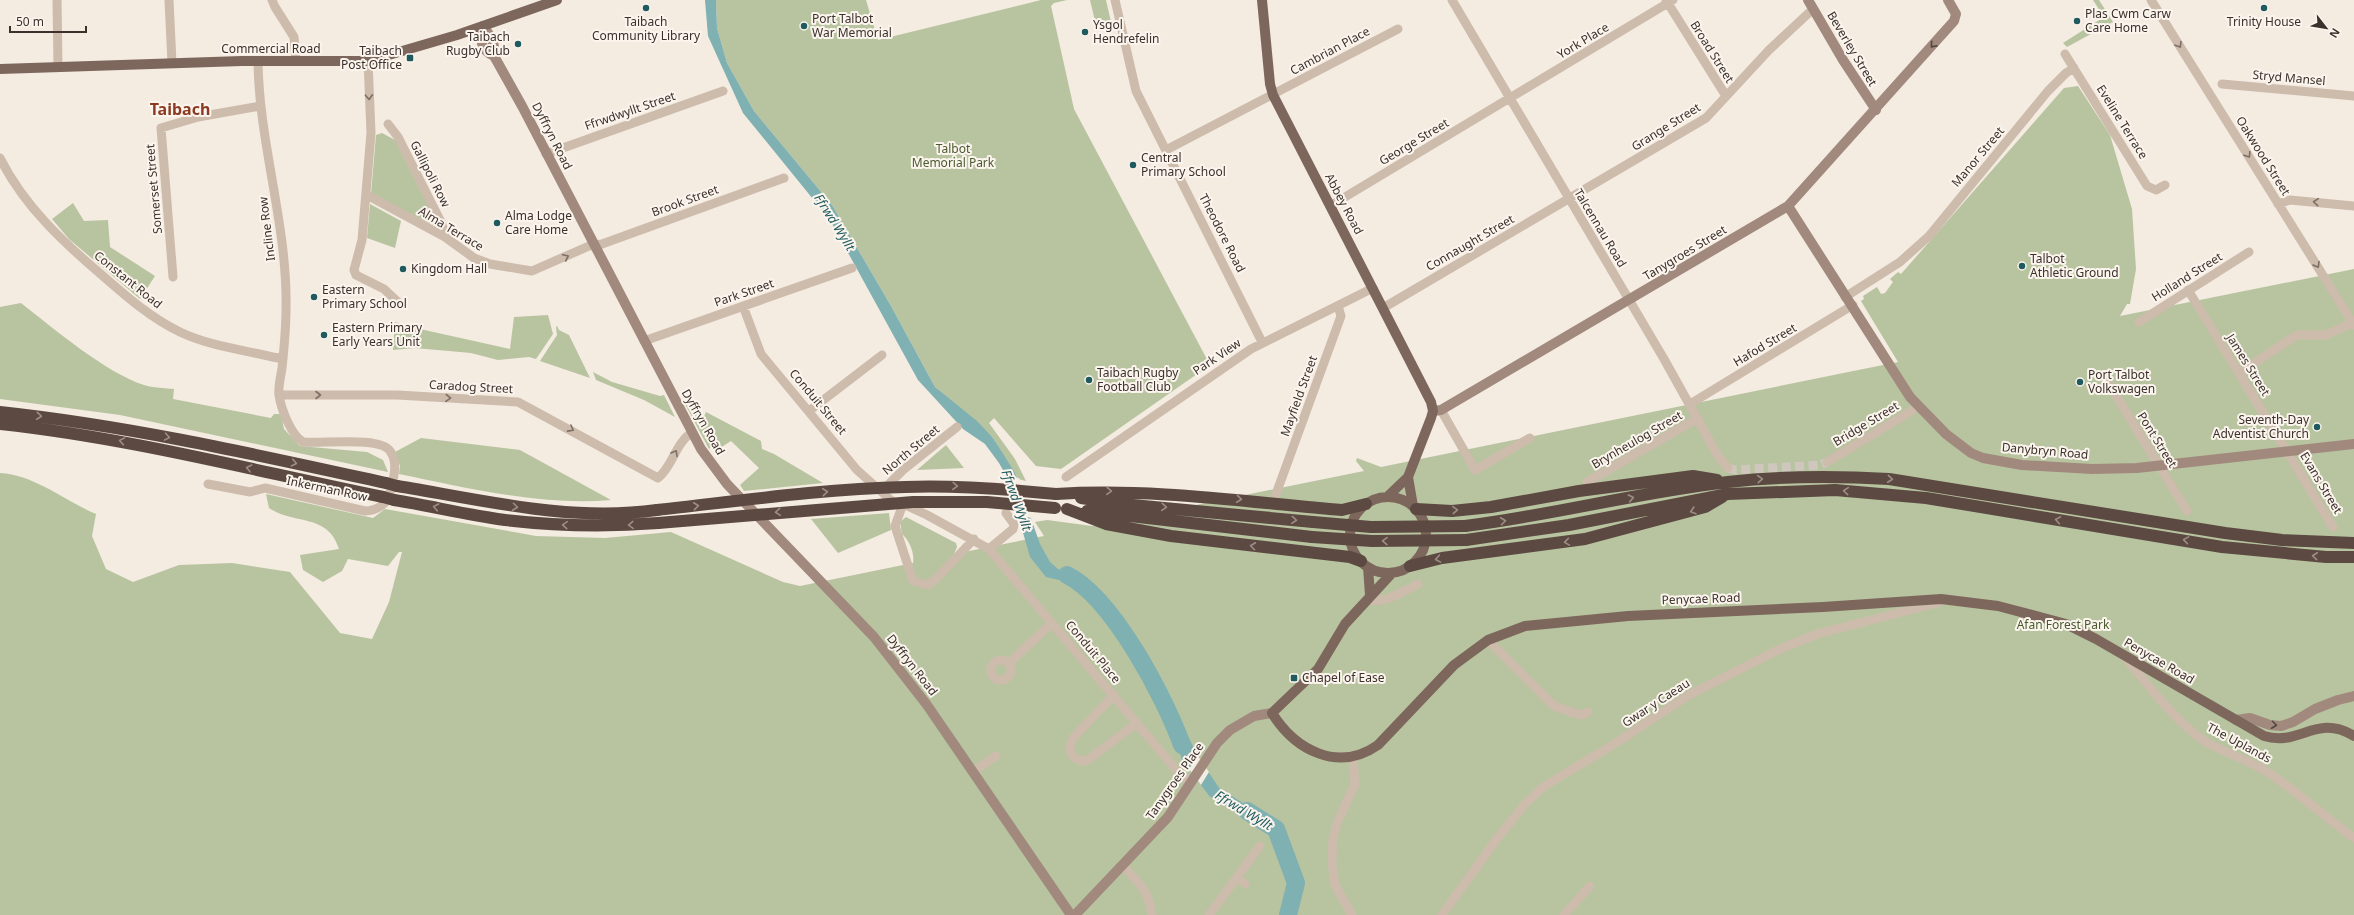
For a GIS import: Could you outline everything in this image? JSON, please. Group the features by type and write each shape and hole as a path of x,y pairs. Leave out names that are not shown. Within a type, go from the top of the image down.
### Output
{"highway":[{"path":"0,412 48,417 180,439 391,484 538,510 603,514 657,510 759,498 905,486 1001,488 1056,494 1122,504 1371,527 1465,526 1728,488 1793,476 1889,479 2232,534 2282,540 2354,543"},
{"path":"0,424 46,429 186,453 388,499 474,515 537,523 604,526 913,502 988,502 1061,508 1312,537 1372,541 1466,540 1569,525 1728,488 1835,490 1926,498 2222,547 2326,557 2354,557"},
{"path":"1414,507 1452,511 1491,507 1606,486 1693,476 1728,488"},
{"path":"1410,566 1442,558 1585,539 1705,507 1728,488"},
{"path":"1056,494 1104,491 1169,494 1342,510 1366,504"},
{"path":"1061,508 1106,524 1171,536 1350,557 1365,564"}],"main road":[{"name":"Commercial Road","path":"0,69 58,66 258,61 368,61 483,26 557,0"},
{"name":"Abbey Road","path":"1262,0 1270,84 1273,94 1437,411"},
{"path":"1368,597 1365,564 1351,542 1351,530 1354,518 1366,504 1387,497 1408,477 1437,411"},
{"path":"1353,757 1333,758 1323,756 1291,736 1279,724 1272,713 1318,669 1345,624 1368,597 1391,574 1410,566 1422,552 1425,542 1423,521 1414,507 1408,477"},
{"path":"1387,497 1400,499 1414,507"},
{"path":"1365,564 1391,574"},
{"name":"Penycae Road","path":"1353,757 1378,745 1454,665 1488,640 1525,626 1628,616 1822,608 1941,599 1998,606 2066,624 2096,639 2124,657 2264,736 2275,739 2288,738 2326,726 2336,727 2354,736"}],"street":[{"path":"57,0 58,66"},
{"path":"169,0 172,63"},
{"path":"272,0 274,7 294,37 296,61"},
{"name":"Theodore Road","path":"1115,0 1136,91 1262,342"},
{"name":"Talcennau Road","path":"1452,0 1690,404 1718,456 1728,468"},
{"name":"Tanygroes Street","path":"1437,411 1788,206 1876,110 1954,21 1956,14 1948,0"},
{"name":"Oakwood Street","path":"2151,0 2353,324"},
{"name":"York Place","path":"1511,99 1669,1"},
{"name":"Broad Street","path":"1669,1 1726,96"},
{"name":"Grange Street","path":"1569,199 1706,118 1811,4"},
{"name":"Beverley Street","path":"1811,4 1843,60 1876,110"},
{"name":"Dyffryn Road","path":"483,26 490,35 495,47 494,56 595,245 691,433 727,484 874,637 927,705 1071,915"},
{"name":"Cambrian Place","path":"1166,150 1398,29"},
{"name":"Eveline Terrace","path":"2065,54 2147,186 2156,190 2165,185"},
{"name":"Incline Row","path":"258,61 260,106 272,169 286,284 286,310 279,395"},
{"path":"368,61 371,133 367,195 362,240 354,270 356,275 384,289 399,303"},
{"name":"Manor Street","path":"1845,297 1900,262 1929,236 2048,91 2066,73 2074,68"},
{"name":"Stryd Mansel","path":"2222,84 2354,96"},
{"name":"Ffrwdwyllt Street","path":"546,154 723,91"},
{"name":"George Street","path":"1330,206 1511,99"},
{"name":"Somerset Street","path":"173,277 161,128 198,117 260,106"},
{"name":"Gallipoli Row","path":"388,124 398,137 442,224 445,237"},
{"name":"Constant Road","path":"0,158 21,193 58,236 124,294 154,317 180,332 198,338 277,358 283,356"},
{"name":"Brook Street","path":"595,245 784,178"},
{"name":"Alma Terrace","path":"367,195 445,237 467,254 482,262 527,271 538,270 588,246 595,245"},
{"name":"Connaught Street","path":"1383,308 1569,199"},
{"path":"2278,204 2290,200 2354,206"},
{"name":"Danybryn Road","path":"1788,206 1845,297 1852,305 1918,407 1961,446 1983,458 2022,465 2060,468 2160,467 2354,444"},
{"name":"Holland Street","path":"2139,322 2249,252"},
{"name":"Park Street","path":"644,341 852,268"},
{"name":"Park View","path":"1066,477 1212,374 1262,342 1373,288"},
{"name":"James Street","path":"2188,290 2288,452"},
{"name":"Hafod Street","path":"1690,404 1852,305"},
{"name":"Conduit Street","path":"744,306 761,354 857,470 893,502"},
{"name":"Mayfield Street","path":"1276,494 1341,316 1338,306"},
{"path":"2239,373 2300,334 2326,335 2353,324"},
{"path":"809,411 882,355"},
{"name":"Pont Street","path":"2106,381 2187,511"},
{"name":"Caradog Street","path":"279,395 397,395 518,402 658,478 663,474 683,441 691,433"},
{"name":"Inkerman Row","path":"208,484 250,492 266,488 365,511 379,508 389,498 395,473 390,451 377,444 364,442 303,442 292,432 279,395"},
{"name":"Bridge Street","path":"1827,462 1918,407"},
{"path":"1437,411 1475,470 1530,438"},
{"name":"Brynheulog Street","path":"1587,482 1698,418"},
{"name":"North Street","path":"881,492 903,470 957,427"},
{"name":"Evans Street","path":"2288,452 2333,527"},
{"name":"Conduit Place","path":"893,502 904,504 974,539 989,549 1137,724 1193,780"},
{"path":"904,504 895,526 913,581 928,585 937,578 974,539"},
{"path":"989,549 1013,530 1014,524 1006,513"},
{"path":"1368,597 1373,602 1383,600 1418,584"},
{"name":"Gwar y Caeau","path":"1442,915 1500,834 1525,804 1543,787 1619,741 1689,695 1780,649 1817,634 1937,603 1941,599"},
{"path":"1009,663 1052,623"},
{"path":"1488,640 1554,706 1582,715 1588,712"},
{"name":"The Uplands","path":"2124,657 2176,716 2196,734 2209,744 2231,752 2268,773 2354,838"},
{"path":"1114,695 1073,738 1070,745 1070,753 1074,758 1084,761 1089,759 1137,724"},
{"path":"2236,720 2250,718 2270,725 2281,726 2293,722 2315,709 2338,700 2354,696"},
{"name":"Tanygroes Place","path":"1075,915 1168,817 1217,743 1230,730 1254,716 1272,713"},
{"path":"972,772 996,756"},
{"path":"1352,915 1335,885 1332,862 1337,823 1355,784 1353,757"},
{"path":"1210,915 1260,846"},
{"path":"1123,866 1144,887 1149,897 1152,915"},
{"path":"1237,878 1245,884"},
{"path":"1564,915 1590,886"}],"green space":[{"name":"Talbot Memorial Park","path":"716,0 866,0 878,40 1041,0 1067,0 1054,3 1051,6 1074,109 1210,365 1061,469 1036,466 994,418 989,423 1015,459 1026,481 1018,479 993,438 935,387 891,306 832,205 754,111 727,63 717,28"},
{"path":"1090,0 1106,0 1111,22 1096,25"},
{"path":"2093,0 2099,0 2113,22 2067,47 2063,43 2104,17"},
{"name":"Afan Forest Park","path":"2078,86 2110,135 2132,209 2136,269 2130,304 2127,304 2120,316 2354,269 2354,915 0,915 0,473 25,478 38,483 84,509 96,514 92,536 106,569 133,582 179,565 232,563 290,572 340,633 372,639 389,602 402,552 399,552 388,566 348,559 342,571 323,582 303,570 300,555 339,549 334,538 327,530 319,525 309,521 289,517 269,508 266,494 373,518 385,509 536,536 605,538 671,532 783,582 800,586 913,563 912,551 909,543 902,534 900,522 906,517 956,543 957,547 954,554 1044,536 1035,522 1047,520 1092,526 1364,471 1356,461 1357,458 1381,467 1898,362 1861,301 1864,299 1863,296 1877,287 1881,294 1885,293 1893,282 1890,279 1898,272 1901,274 2064,88"},
{"path":"382,133 395,140 439,225 437,227 371,194 376,135"},
{"path":"73,203 84,221 108,220 110,247 155,276 140,299 69,239 52,219"},
{"path":"370,204 401,221 395,248 367,238"},
{"path":"21,303 80,349 113,371 129,379 148,386 174,389 173,399 271,418 274,414 281,414 284,429 300,446 367,452 383,460 388,472 120,415 0,399 0,307"},
{"path":"548,315 553,334 536,359 529,357 498,360 471,353 415,348 393,350 395,322 510,349 514,317"},
{"path":"557,326 559,330 569,335 590,378 540,361 557,335"},
{"path":"593,372 612,382 660,396 664,395 675,417 644,400 596,380"},
{"path":"685,404 699,409 697,416 703,419 706,412 761,441 762,449 774,454 823,483 744,491 740,485 759,468 731,441 720,448 717,443 709,449"},
{"path":"421,438 520,450 611,500 584,501 531,498 478,490 399,474 400,466 395,452"},
{"path":"946,445 964,468 917,470"},
{"path":"889,513 891,530 838,553 811,519"}],"water":[{"path":"705,0 716,0 717,28 727,63 754,111 832,205 891,306 935,387 977,421 993,438 1015,473 1040,544 1050,562 1058,569 1081,579 1089,587 1081,593 1072,583 1046,577 1030,557 1007,477 999,463 985,444 963,429 918,380 830,220 743,113 708,36"},
{"path":"1180,721 1198,756 1219,788 1270,820 1265,829 1210,797 1182,760 1171,724"}],"pier":[{"path":"1005,477 1019,478 1033,518 1017,516"},
{"path":"1198,756 1209,772 1201,785 1189,769"}],"waterway":[{"name":"Ffrwd Wyllt","path":"1067,575 1084,587 1102,605 1119,627 1150,677 1174,725 1182,745"},
{"name":"Ffrwd Wyllt","path":"1247,811 1276,829 1296,883 1288,915"}],"tunnel":[{"path":"1728,468 1735,470 1820,465 1827,462"}],"place":[{"name":"Taibach Community Library","path":"646,8"},
{"name":"Trinity House","path":"2264,8"},
{"name":"Plas Cwm Carw Care Home","path":"2077,21"},
{"name":"Port Talbot War Memorial","path":"804,26"},
{"name":"Ysgol Hendrefelin","path":"1085,32"},
{"name":"Taibach Rugby Club","path":"518,44"},
{"name":"Taibach Post Office","path":"410,58"},
{"name":"Central Primary School","path":"1133,165"},
{"name":"Alma Lodge Care Home","path":"497,223"},
{"name":"Talbot Athletic Ground","path":"2022,266"},
{"name":"Kingdom Hall","path":"403,269"},
{"name":"Eastern Primary School","path":"314,297"},
{"name":"Eastern Primary Early Years Unit","path":"324,335"},
{"name":"Taibach Rugby Football Club","path":"1089,380"},
{"name":"Port Talbot Volkswagen","path":"2080,382"},
{"name":"Seventh-Day Adventist Church","path":"2317,427"},
{"name":"Chapel of Ease","path":"1294,678"}],"district":[{"name":"Taibach","path":"180,109"}]}
